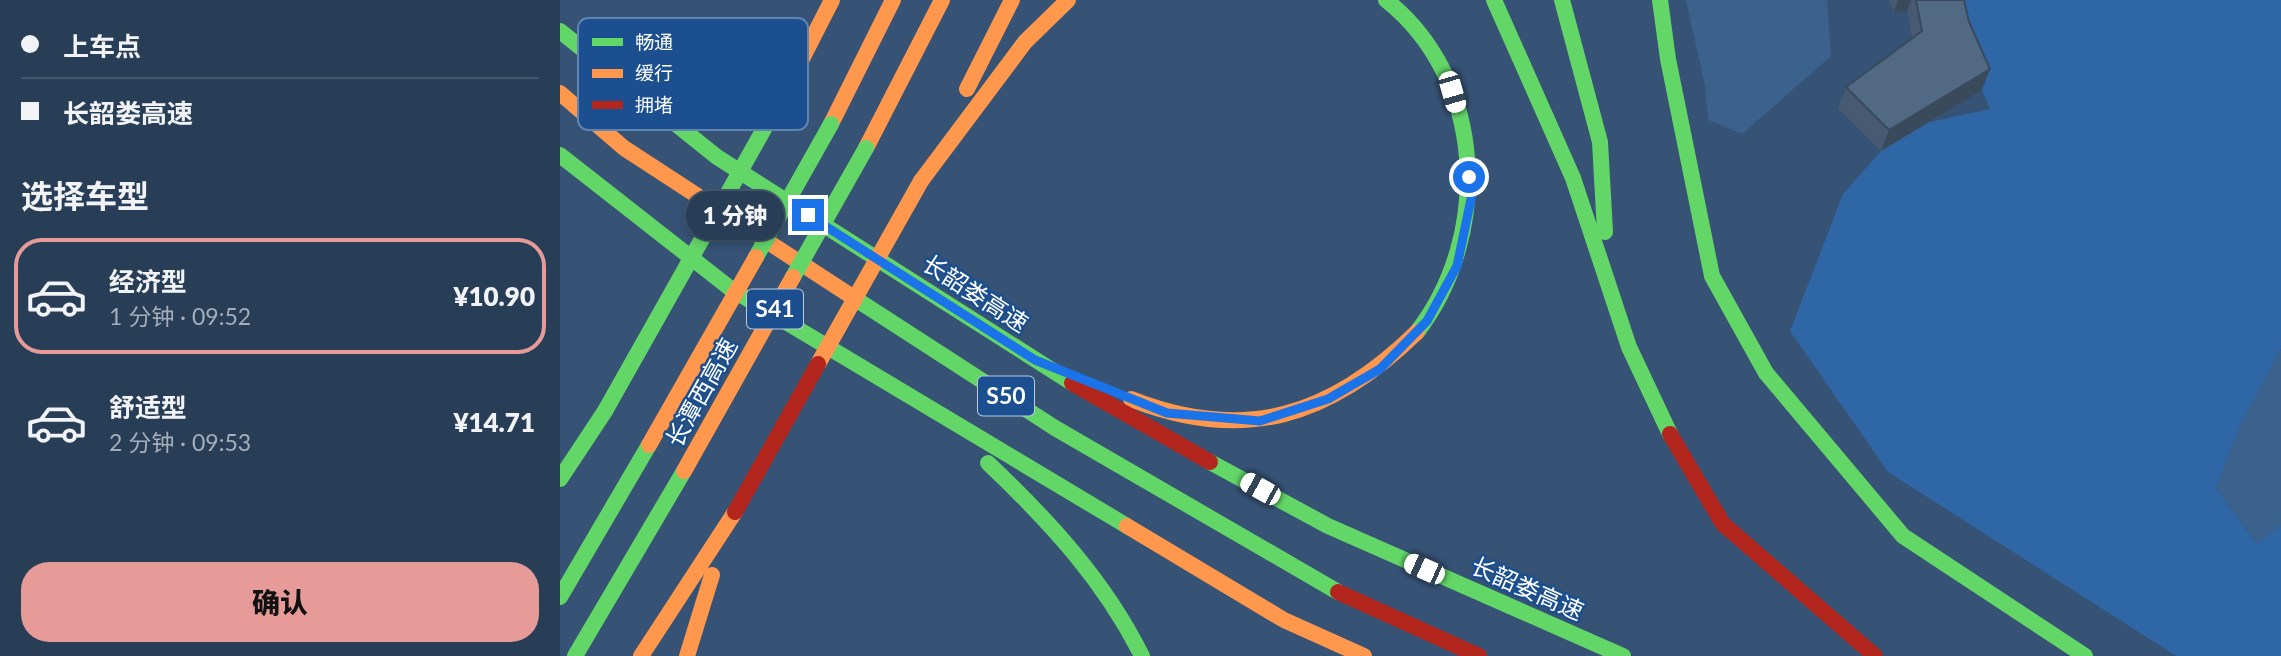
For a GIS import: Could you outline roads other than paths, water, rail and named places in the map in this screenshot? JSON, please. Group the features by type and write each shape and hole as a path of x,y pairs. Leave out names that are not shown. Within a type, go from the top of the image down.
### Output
{"highway":[{"path":"808,47 832,0"},
{"name":"长潭西高速","path":"560,597 831,124 893,0"},
{"name":"长潭西高速","path":"575,656 684,471 866,148 942,0"},
{"path":"641,656 735,512 920,181 1012,0"},
{"path":"920,181 1025,42 1068,0"},
{"path":"1035,360 1167,413 1260,421 1328,399 1380,369 1427,321 1457,266 1471,199 1464,133 1447,71 1408,16 1386,0"},
{"path":"1494,0 1573,178 1629,346 1665,426 1723,524 1875,656"},
{"path":"1562,0 1600,142 1607,280"},
{"path":"1660,0 1668,60 1712,276 1766,373 1903,536 2085,656"},
{"name":"长韶娄高速","path":"560,31 578,45"},
{"name":"S50","path":"560,93 578,108"},
{"name":"S50","path":"603,130 624,148 1055,428 1320,584 1479,656"},
{"name":"长韶娄高速","path":"683,130 717,157 1103,403 1328,526 1623,656"},
{"path":"560,479 605,411 763,130"},
{"path":"560,155 731,289 1284,620 1364,656"},
{"path":"585,196 671,242"},
{"path":"931,408 1055,527 1127,622 1142,656"},
{"path":"687,656 696,619 735,512"}]}
